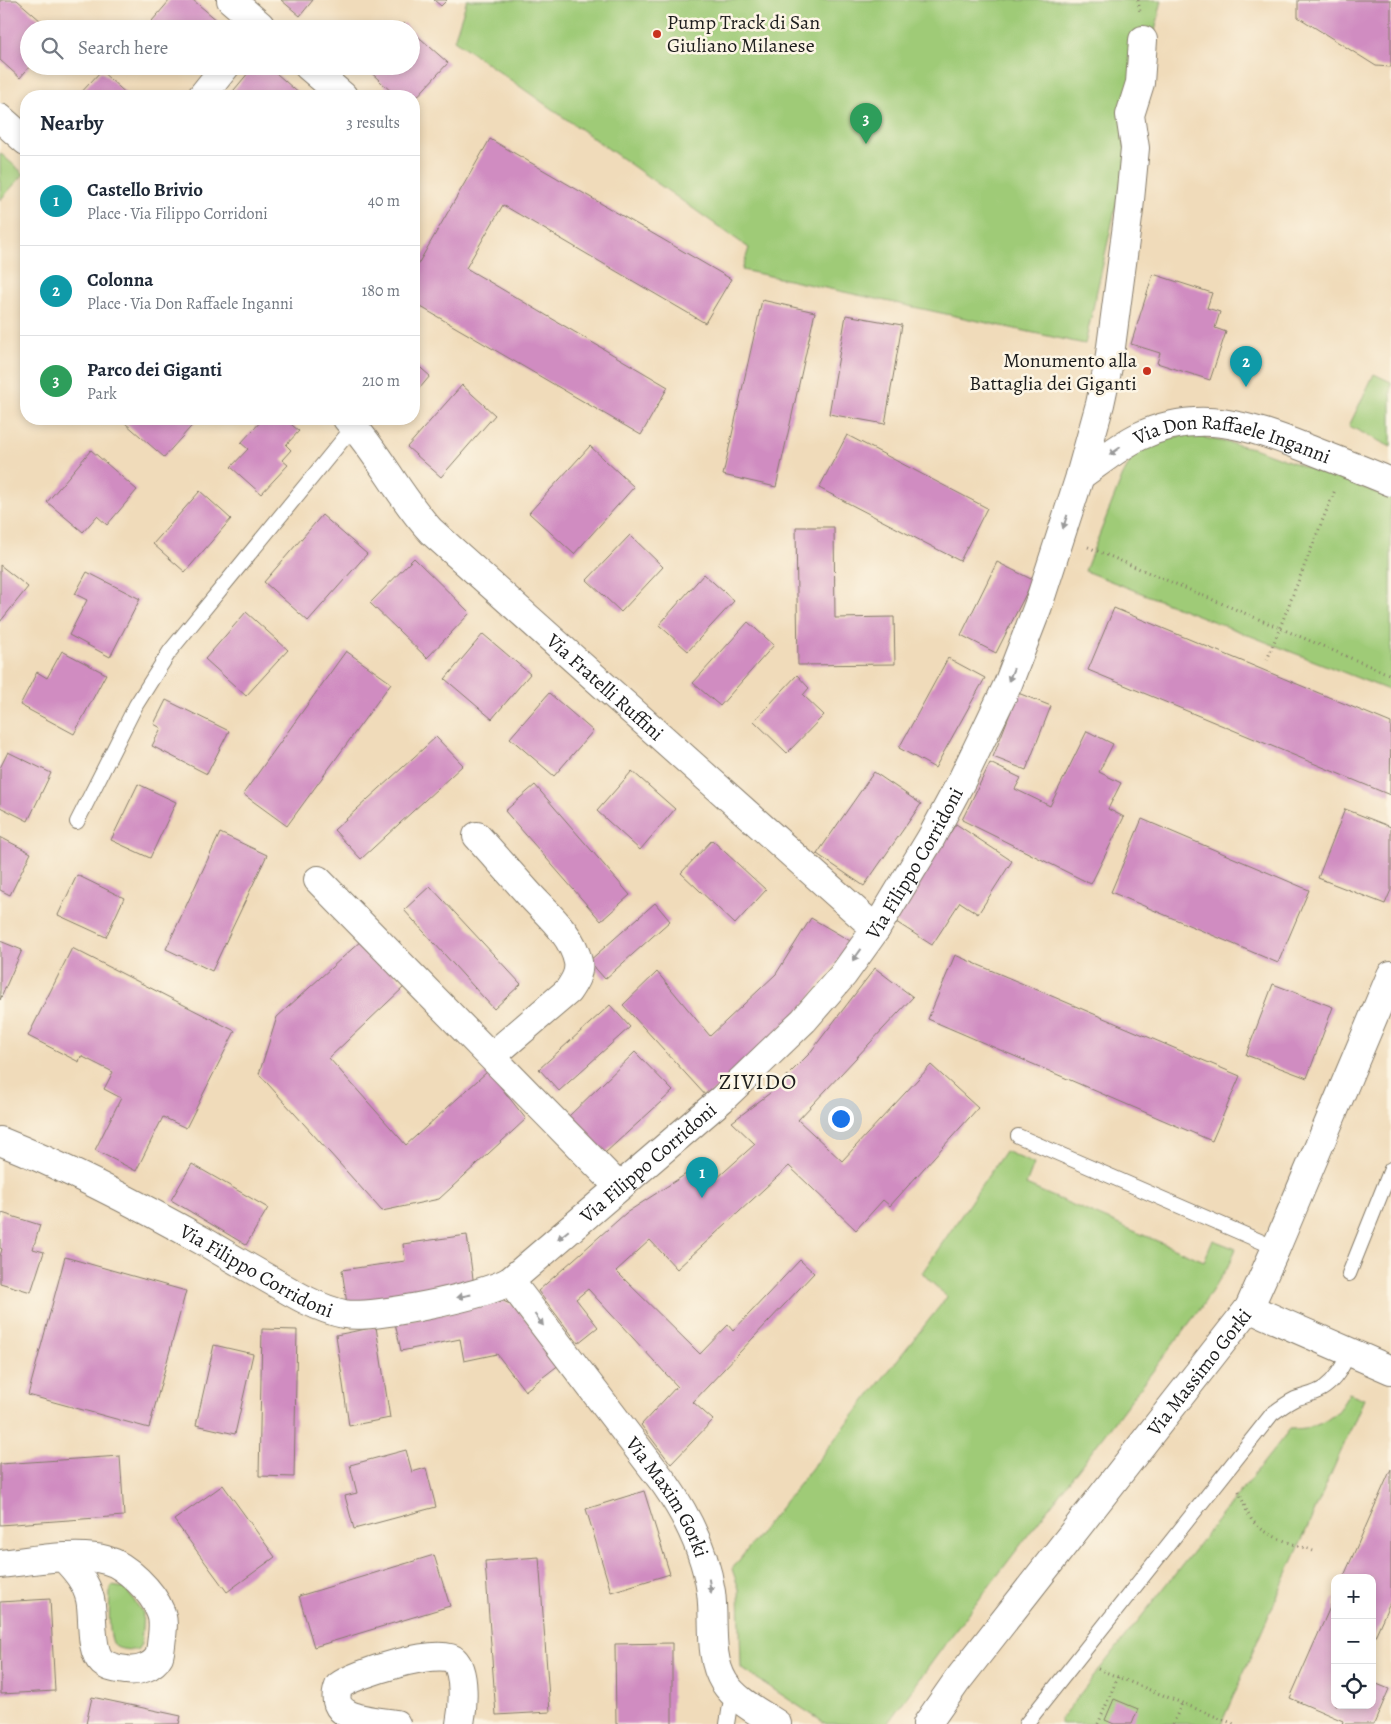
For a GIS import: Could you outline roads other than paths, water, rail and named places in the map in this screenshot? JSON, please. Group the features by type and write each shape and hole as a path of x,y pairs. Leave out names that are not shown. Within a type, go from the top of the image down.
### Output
{"street":[{"path":"230,0 252,20"},
{"name":"Via Filippo Corridoni","path":"0,1141 72,1171 120,1195 287,1290 310,1301 344,1314 373,1313 410,1308 484,1292 510,1281 740,1082 796,1028 830,990 876,929 931,838 978,748 1024,644 1080,476 1095,426 1109,362 1135,148 1130,115 1140,83 1143,40"},
{"path":"207,90 219,75"},
{"path":"318,75 336,90"},
{"path":"0,118 20,136"},
{"name":"Via Don Raffaele Inganni","path":"1080,476 1141,435 1169,425 1193,420 1228,423 1259,431 1391,482"},
{"name":"Via Fratelli Ruffini","path":"353,425 372,448 411,508 431,532 876,929"},
{"path":"477,836 560,929 578,961 574,982 568,991 492,1056"},
{"path":"318,880 620,1187"},
{"name":"Via Massimo Gorki","path":"927,1724 957,1681 1249,1308 1391,974"},
{"name":"Via Maxim Gorki","path":"510,1281 665,1484 685,1515 706,1565 711,1593 716,1663 725,1684 737,1696 777,1724"},
{"path":"1249,1308 1391,1370"},
{"path":"0,1564 64,1558"},
{"path":"396,1724 359,1718 345,1713 337,1702 336,1696 339,1686 350,1679 384,1668 437,1656 446,1656 454,1659 460,1674 462,1696 460,1724"}],"lane":[{"path":"77,822 136,705 170,651 348,425"},
{"path":"1018,1136 1276,1248"},
{"path":"1349,1274 1391,1169"},
{"path":"1026,1724 1272,1414 1297,1398 1324,1388 1336,1378 1350,1352"},
{"path":"727,1724 730,1705 737,1696"}],"place":[{"name":"Pump Track di San Giuliano Milanese","path":"657,34"},
{"name":"Parco dei Giganti","path":"866,144"},
{"name":"Monumento alla Battaglia dei Giganti","path":"1147,371"},
{"name":"Colonna","path":"1246,387"},
{"name":"Castello Brivio","path":"702,1198"}],"district":[{"name":"ZIVIDO","path":"758,1081"}]}
